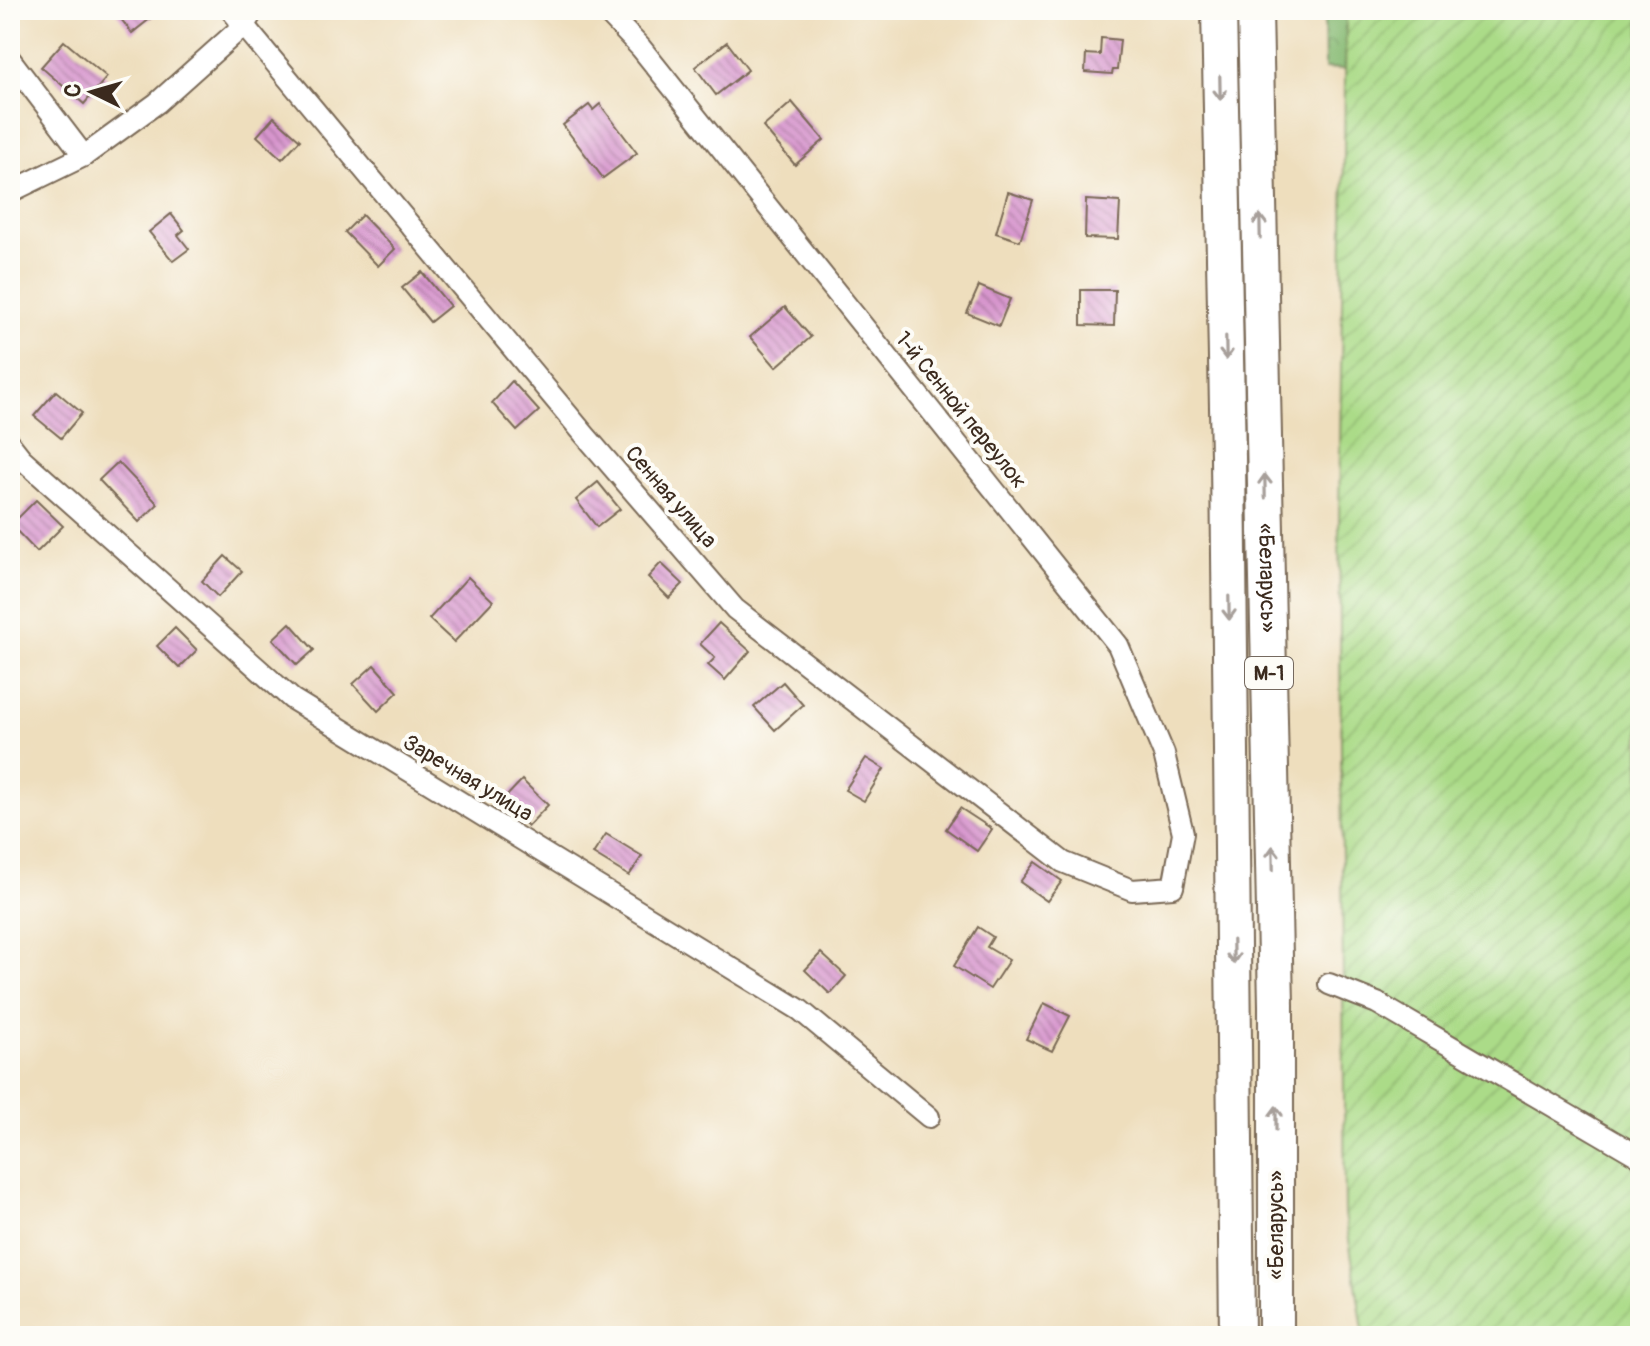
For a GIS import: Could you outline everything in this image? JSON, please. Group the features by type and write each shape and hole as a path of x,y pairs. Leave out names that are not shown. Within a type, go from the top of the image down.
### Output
{"highway":[{"name":"«Беларусь»","path":"1219,10 1228,457 1237,1336"},
{"name":"«Беларусь»","path":"1255,10 1276,1005 1276,1336"}],"street":[{"name":"1-й Сенной переулок","path":"605,10 641,48 1118,645 1164,754 1183,833 1173,887"},
{"name":"Сенная улица","path":"243,15 584,434 735,609 1063,862 1132,890 1173,887"},
{"path":"10,192 84,156 157,103 243,15"},
{"path":"10,59 84,156"},
{"name":"Заречная улица","path":"10,444 21,458 292,699 800,1010 929,1117"},
{"path":"1329,984 1377,1003 1640,1157"}],"green space":[{"path":"1324,10 1359,10 1359,70 1325,68"},
{"path":"1346,10 1640,10 1640,1336 1364,1336 1345,1214 1339,519"}],"building":[{"path":"114,10 161,10 132,33"},
{"path":"1101,38 1120,40 1117,70 1113,70 1112,74 1085,72 1086,54 1100,55"},
{"path":"64,41 107,77 84,104 41,67"},
{"path":"727,42 748,70 716,95 695,67"},
{"path":"792,102 824,140 795,165 763,127"},
{"path":"600,104 637,153 603,178 563,125 589,105 593,110"},
{"path":"274,117 300,140 282,159 257,136"},
{"path":"1008,192 1033,200 1020,241 996,233"},
{"path":"1086,200 1120,202 1118,239 1085,238"},
{"path":"171,214 184,230 178,235 189,249 173,261 149,232"},
{"path":"362,215 395,249 378,266 345,232"},
{"path":"422,272 450,306 430,322 402,288"},
{"path":"979,286 1010,299 999,326 967,313"},
{"path":"1081,290 1115,290 1114,326 1081,325"},
{"path":"785,307 811,337 776,367 750,337"},
{"path":"512,381 539,411 517,431 492,403"},
{"path":"56,391 82,413 61,438 34,416"},
{"path":"118,462 158,504 139,522 99,480"},
{"path":"598,482 620,509 597,527 576,500"},
{"path":"36,500 63,526 37,552 11,525"},
{"path":"225,556 242,571 218,597 202,581"},
{"path":"661,563 683,584 669,598 648,577"},
{"path":"468,577 493,601 454,642 429,619"},
{"path":"290,623 314,650 297,665 273,639"},
{"path":"719,623 750,651 725,680 708,665 715,658 700,644"},
{"path":"175,628 197,650 179,668 157,646"},
{"path":"374,665 398,692 378,711 353,684"},
{"path":"783,682 803,705 775,730 754,707"},
{"path":"866,758 884,769 864,801 845,790"},
{"path":"522,780 548,805 528,826 502,801"},
{"path":"960,808 992,829 977,851 946,829"},
{"path":"606,834 642,856 629,876 593,854"},
{"path":"1035,862 1062,881 1047,901 1020,882"},
{"path":"978,927 993,937 987,947 1009,960 990,989 954,966"},
{"path":"821,953 846,976 830,994 805,970"},
{"path":"1044,1003 1070,1016 1052,1051 1026,1039"}]}
